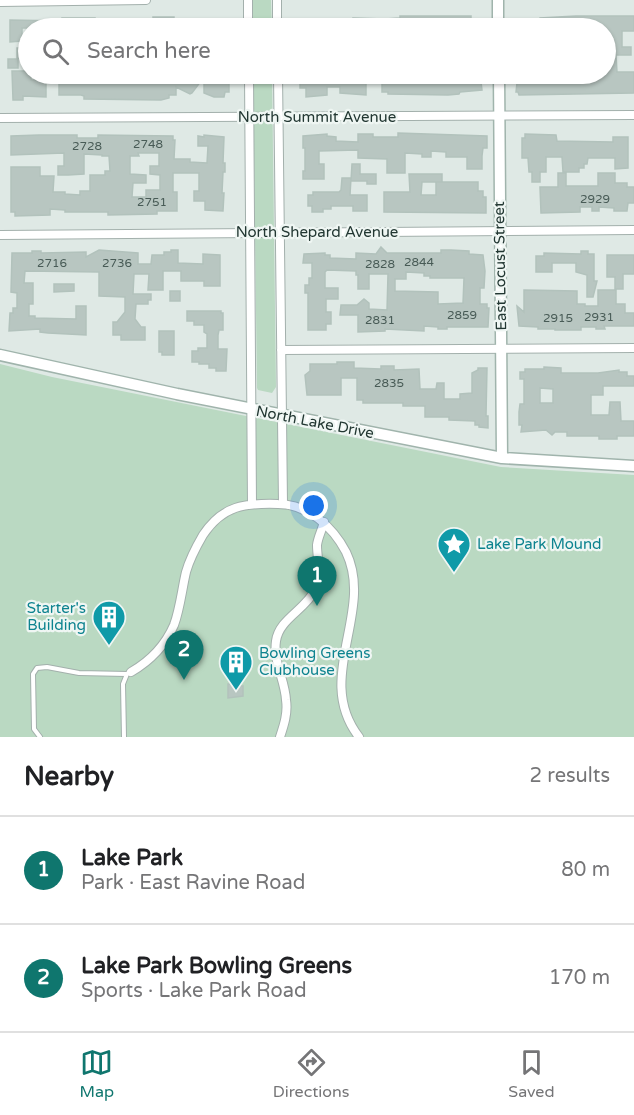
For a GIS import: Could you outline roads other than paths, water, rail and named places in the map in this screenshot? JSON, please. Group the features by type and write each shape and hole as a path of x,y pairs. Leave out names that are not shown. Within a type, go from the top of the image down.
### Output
{"main road":[{"path":"498,0 498,18"},
{"name":"East Locust Street","path":"499,84 502,458"},
{"name":"North Lake Drive","path":"0,355 26,363 502,458 634,466"}],"street":[{"path":"0,2 146,0"},
{"path":"248,0 248,18"},
{"path":"277,0 278,18"},
{"path":"249,84 252,504"},
{"path":"278,84 283,504"},
{"name":"North Summit Avenue","path":"0,118 634,115"},
{"name":"North Shepard Avenue","path":"0,235 634,230"},
{"path":"281,350 634,348"},
{"path":"129,673 155,653 169,635 176,617 190,560 212,522 228,510 252,504 283,504 298,508 324,522 341,544 350,561 355,578 341,678 341,695 350,723 359,737"},
{"path":"280,737 287,710 276,662 277,635 286,622 310,599 318,584 320,561 318,539 324,522"}],"lane":[{"path":"39,737 34,729 33,674 37,668 47,667 79,673 129,673 123,684 124,737"}],"place":[{"name":"Lake Park Mound","path":"454,573"},
{"name":"Lake Park","path":"317,606"},
{"name":"Starter's Building","path":"109,646"},
{"name":"Lake Park Bowling Greens","path":"184,680"},
{"name":"Bowling Greens Clubhouse","path":"236,691"}]}
